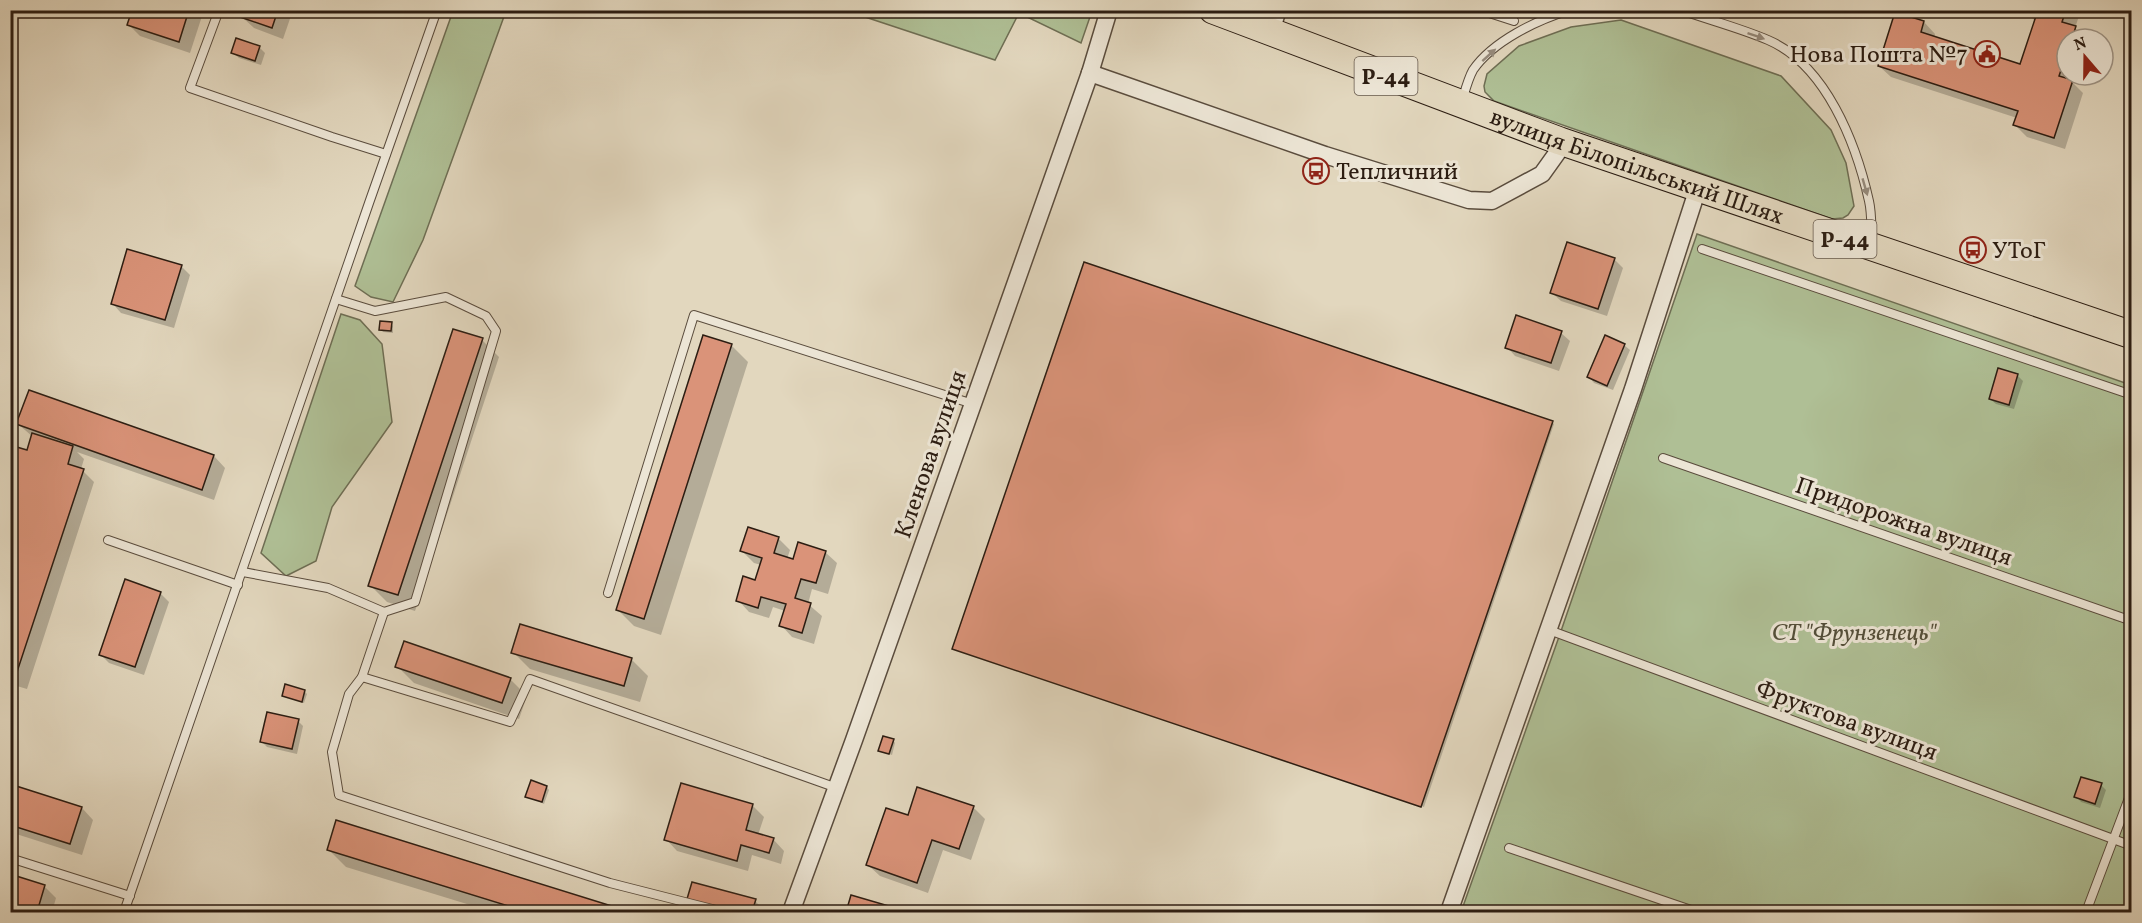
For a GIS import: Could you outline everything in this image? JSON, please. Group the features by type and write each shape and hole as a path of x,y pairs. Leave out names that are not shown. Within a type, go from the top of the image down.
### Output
{"main road":[{"name":"вулиця Білопільський Шлях","path":"1213,10 1274,22 1461,104 1560,141 2132,335"}],"street":[{"name":"Кленова вулиця","path":"791,912 1090,73 1109,10"},
{"path":"1090,73 1325,155 1469,200 1492,201 1542,174 1557,153 1560,141"},
{"path":"1449,912 1633,389 1698,188"}],"lane":[{"path":"219,10 190,88 386,154"},
{"path":"124,912 437,10"},
{"path":"1480,10 1514,21 1521,31"},
{"path":"1514,21 1518,10"},
{"path":"1461,104 1473,71 1487,55 1513,34 1570,10"},
{"path":"1681,10 1769,40 1796,57 1818,80 1853,144 1870,202 1872,248"},
{"path":"1702,249 2132,395"},
{"path":"243,572 328,588 384,612 415,602 496,331 486,316 446,297 375,311 336,299"},
{"path":"608,593 694,315 973,404"},
{"name":"Придорожна вулиця","path":"1663,458 2132,621"},
{"path":"108,540 238,585"},
{"path":"384,612 362,677 348,694 332,752 339,795 610,883 724,912"},
{"name":"Фруктова вулиця","path":"1549,630 2132,846"},
{"path":"362,677 510,722 530,679 837,788"},
{"path":"2086,912 2132,790"},
{"path":"1509,848 1697,912"},
{"path":"10,858 130,896"}],"green space":[{"path":"453,11 506,11 423,240 393,302 371,297 355,286"},
{"path":"847,11 1092,11 1081,43 1019,13 995,60"},
{"path":"1621,20 1781,76 1831,130 1846,163 1854,206 1848,215 1832,219 1494,101 1485,92 1487,74 1519,46 1571,27"},
{"name":"СТ \"Фрунзенець\"","path":"1697,234 2131,385 2131,912 1461,912 1560,634"},
{"path":"341,314 360,320 382,344 392,422 332,507 316,561 286,576 261,553"}],"building":[{"path":"132,10 189,10 179,42 127,25"},
{"path":"243,10 278,10 272,28 240,17"},
{"path":"2026,10 2066,10 2062,22 2076,26 2055,27 2055,87 2071,87 2054,138 2013,125 2018,111 1878,66 1895,12 1924,21 1921,32 2020,64 2036,16 2025,13"},
{"path":"236,38 260,46 255,61 231,53"},
{"path":"1567,242 1615,258 1598,309 1550,293"},
{"path":"127,249 182,265 165,320 111,304"},
{"path":"1084,262 1553,421 1421,807 952,649"},
{"path":"1516,315 1562,331 1551,363 1505,348"},
{"path":"380,321 392,322 391,331 379,330"},
{"path":"453,329 483,338 398,595 368,586"},
{"path":"703,335 732,344 644,619 616,610"},
{"path":"1605,335 1625,344 1607,386 1587,377"},
{"path":"1998,368 2018,374 2009,405 1989,399"},
{"path":"29,390 214,455 202,490 16,424"},
{"path":"32,433 73,446 68,464 84,469 15,678 10,677 10,445 27,450"},
{"path":"748,527 779,537 774,553 793,559 798,542 826,551 816,583 801,579 795,598 811,603 802,633 779,626 786,604 761,597 758,608 736,601 743,576 755,580 762,558 740,551"},
{"path":"125,579 161,592 135,667 99,655"},
{"path":"520,624 632,658 624,686 511,653"},
{"path":"404,641 511,678 502,703 395,667"},
{"path":"285,684 305,690 302,702 282,696"},
{"path":"267,712 299,719 292,749 260,742"},
{"path":"883,736 894,739 889,754 878,751"},
{"path":"2081,777 2102,783 2095,804 2074,797"},
{"path":"531,780 547,786 542,802 525,797"},
{"path":"681,783 753,804 746,830 774,838 769,853 741,845 737,861 664,840"},
{"path":"10,784 82,807 70,844 10,825"},
{"path":"917,787 974,806 959,849 932,840 917,883 866,865 886,808 908,815"},
{"path":"336,820 618,908 616,912 528,912 327,850"},
{"path":"10,874 45,885 37,912 10,912"},
{"path":"692,882 756,899 752,912 732,912 687,899"},
{"path":"851,895 899,909 898,912 846,912"}],"place":[{"name":"Нова Пошта №7","path":"1987,54"},
{"name":"Тепличний","path":"1316,171"},
{"name":"УТоГ","path":"1973,250"}]}
